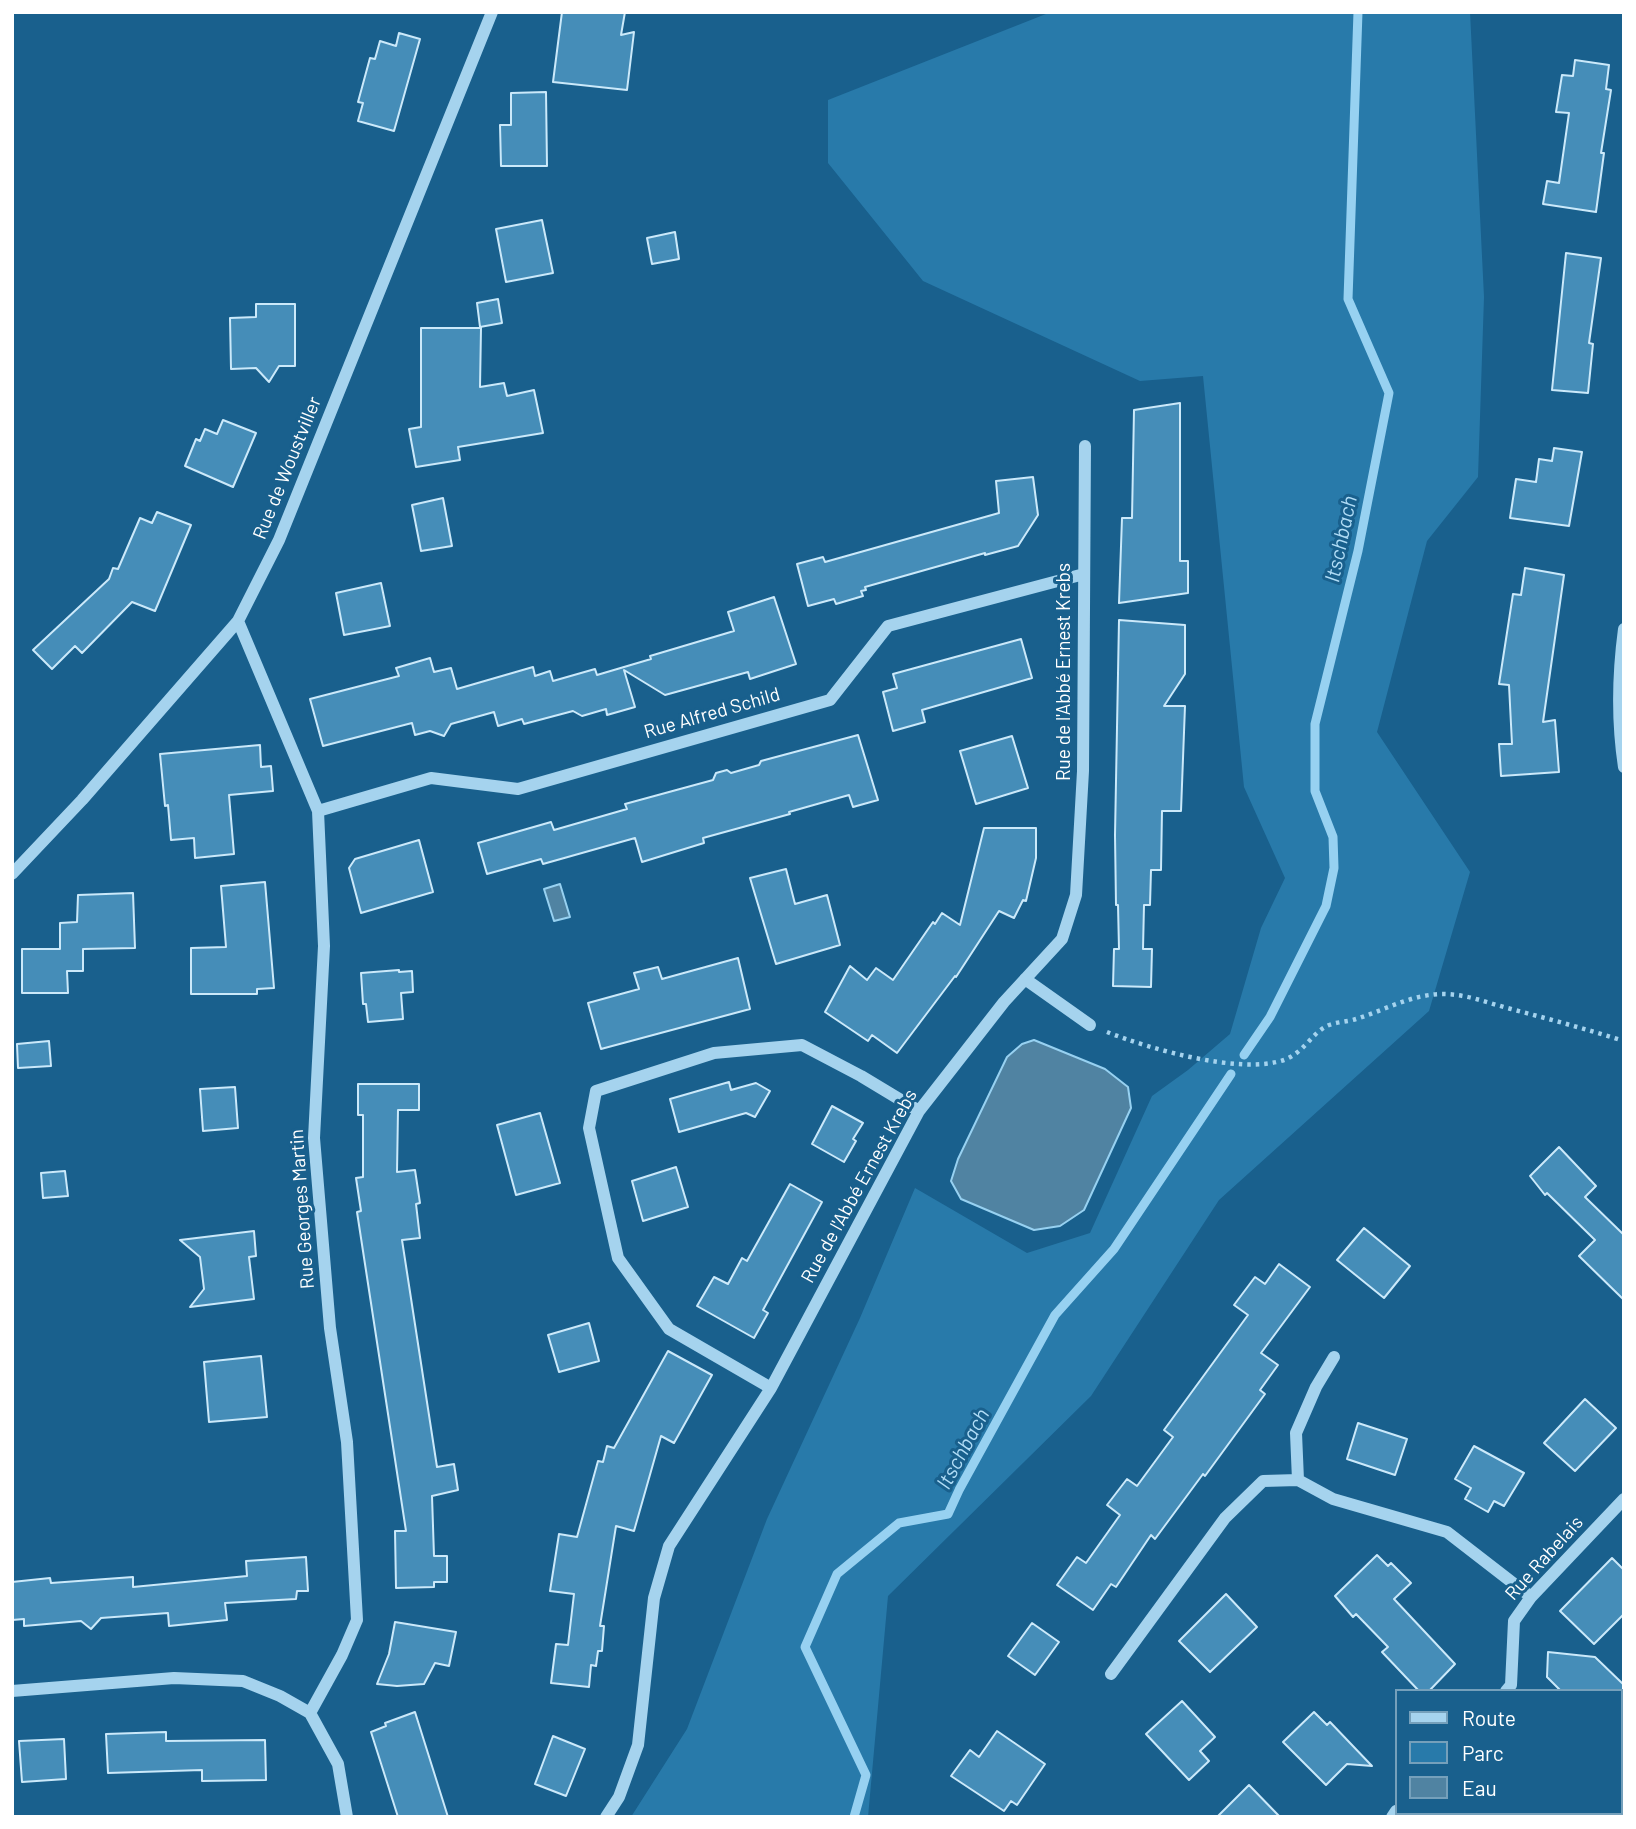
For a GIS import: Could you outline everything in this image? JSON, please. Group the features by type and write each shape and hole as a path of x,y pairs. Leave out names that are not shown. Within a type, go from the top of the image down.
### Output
{"street":[{"name":"Rue de Woustviller","path":"12,874 82,800 238,621 279,540 492,12"},
{"name":"Rue de l'Abbé Ernest Krebs","path":"606,1817 619,1797 638,1745 654,1598 669,1546 772,1388 919,1111 1004,1002 1062,939 1076,895 1083,771 1085,446"},
{"name":"Rue Alfred Schild","path":"318,811 431,778 518,789 830,700 888,626 1084,574"},
{"name":"Rue Georges Martin","path":"238,621 318,811 324,946 314,1138 330,1328 347,1442 357,1620 342,1655 310,1713"},
{"path":"1624,629 1619,734 1624,767"},
{"path":"1025,979 1090,1026"},
{"path":"772,1388 669,1329 618,1258 589,1128 596,1091 714,1053 802,1045 919,1111"},
{"path":"1298,1480 1296,1433 1316,1387 1334,1357"},
{"path":"1111,1674 1225,1518 1263,1481 1298,1480 1333,1499 1447,1532 1531,1597"},
{"name":"Rue Rabelais","path":"1512,1689 1514,1621 1531,1597 1624,1499"},
{"path":"12,1691 174,1678 243,1681 280,1696 310,1713 338,1764 347,1817"}],"path":[{"path":"1090,1026 1135,1043 1217,1062 1255,1066 1285,1060 1306,1047 1325,1027 1414,998 1443,994 1560,1020 1624,1041"}],"green space":[{"path":"1051,12 1470,12 1484,297 1478,477 1427,541 1377,732 1470,872 1429,1011 1219,1200 1091,1396 888,1596 868,1817 631,1817 687,1729 767,1519 860,1318 915,1188 1027,1253 1090,1233 1152,1096 1230,1034 1261,928 1285,878 1244,787 1203,376 1140,381 923,281 828,163 828,100"}],"water":[{"path":"560,884 570,917 554,921 544,889"},
{"path":"1034,1040 1105,1069 1128,1087 1131,1108 1084,1210 1060,1226 1034,1230 961,1199 951,1181 958,1159 1007,1057 1022,1044"}],"building":[{"path":"562,12 625,12 621,35 634,32 627,90 553,82"},
{"path":"399,33 420,39 394,131 358,121 363,103 358,102 370,58 375,59 380,41 396,46"},
{"path":"1575,60 1609,65 1606,89 1611,90 1601,153 1604,153 1596,212 1543,204 1547,181 1559,183 1569,113 1556,112 1562,75 1573,76"},
{"path":"546,92 547,166 501,166 500,125 511,125 511,93"},
{"path":"542,220 553,273 506,282 496,229"},
{"path":"675,232 679,259 652,264 647,238"},
{"path":"1566,253 1601,258 1589,343 1593,344 1588,393 1552,390"},
{"path":"498,299 502,323 480,327 477,303"},
{"path":"256,304 295,304 295,366 279,366 269,382 256,368 231,369 230,318 256,317"},
{"path":"421,328 481,328 480,387 504,383 507,396 534,390 543,433 458,447 460,460 416,467 409,429 421,427"},
{"path":"1180,403 1180,561 1188,561 1188,593 1119,603 1122,518 1132,518 1134,410"},
{"path":"223,420 256,433 233,487 185,466 196,439 200,441 205,429 217,434"},
{"path":"1554,448 1582,452 1569,526 1510,518 1516,479 1536,482 1539,459 1552,461"},
{"path":"1033,477 1038,515 1018,546 865,587 866,590 861,591 863,596 836,604 834,599 808,606 797,564 823,557 825,562 999,513 996,481"},
{"path":"443,498 452,546 421,551 412,505"},
{"path":"157,512 191,525 155,611 132,602 82,653 75,646 52,669 33,650 109,579 113,568 118,569 140,518 152,523"},
{"path":"1525,568 1564,575 1543,722 1555,720 1559,772 1501,776 1499,744 1512,744 1509,685 1499,684 1513,594 1521,595"},
{"path":"381,583 390,626 344,635 336,593"},
{"path":"774,597 796,664 750,679 748,672 665,695 624,670 635,707 607,715 606,709 582,716 573,711 524,724 522,719 498,726 494,712 451,724 444,736 430,731 415,735 412,723 323,746 310,699 399,676 396,668 430,658 434,672 451,668 457,689 533,667 535,676 550,671 553,681 595,669 597,675 734,631 728,612"},
{"path":"1119,620 1185,625 1185,674 1164,706 1185,706 1181,811 1162,811 1161,870 1151,870 1150,905 1144,905 1143,949 1152,949 1151,987 1113,986 1114,949 1119,949 1115,835"},
{"path":"1021,639 1032,678 922,710 925,722 893,731 883,692 897,688 893,674"},
{"path":"858,735 878,800 853,807 849,795 703,838 704,843 642,862 635,838 543,864 541,859 487,874 478,843 551,822 554,830 627,809 625,804 713,780 716,773 727,770 731,773 759,765 761,761"},
{"path":"1012,736 1028,788 976,804 960,751"},
{"path":"260,745 261,767 271,766 273,791 229,795 234,854 195,858 194,838 171,840 160,754"},
{"path":"984,828 1036,828 1036,858 1026,901 1023,900 1014,918 999,911 956,977 897,1053 872,1035 868,1041 825,1012 850,966 867,980 876,968 893,980 942,913 960,925"},
{"path":"419,840 433,892 361,913 349,868 355,859"},
{"path":"786,869 795,904 827,895 840,945 776,964 750,878"},
{"path":"265,882 274,988 257,989 257,994 191,994 191,948 226,947 221,886"},
{"path":"133,893 135,948 83,949 83,971 67,971 68,993 22,993 22,949 60,949 60,923 77,922 78,895"},
{"path":"738,958 750,1009 601,1049 588,1003 639,989 634,973 658,967 662,979"},
{"path":"412,971 413,992 401,993 403,1019 368,1022 366,1004 363,1004 361,973"},
{"path":"49,1041 51,1066 18,1068 17,1044"},
{"path":"729,1082 731,1090 756,1083 770,1091 755,1117 746,1113 679,1132 670,1099"},
{"path":"358,1084 419,1084 419,1110 398,1110 397,1172 415,1170 420,1203 416,1204 420,1238 402,1240 437,1467 454,1464 458,1490 432,1496 434,1556 447,1556 447,1582 434,1582 434,1587 396,1588 395,1531 406,1531 357,1212 361,1211 356,1178 363,1177 363,1115 358,1115"},
{"path":"235,1087 238,1128 203,1131 200,1089"},
{"path":"832,1106 863,1123 844,1162 812,1144"},
{"path":"540,1113 560,1183 516,1195 497,1125"},
{"path":"1559,1147 1596,1186 1585,1197 1624,1235 1624,1300 1579,1256 1595,1240 1547,1193 1545,1195 1530,1176"},
{"path":"676,1167 688,1207 643,1221 632,1181"},
{"path":"65,1171 68,1196 43,1198 41,1173"},
{"path":"790,1184 822,1202 763,1310 768,1313 754,1338 697,1306 714,1277 728,1284 742,1258 747,1261"},
{"path":"1364,1228 1410,1266 1384,1298 1337,1260"},
{"path":"254,1231 256,1256 249,1257 254,1299 190,1307 204,1289 200,1257 180,1240"},
{"path":"1279,1264 1310,1287 1261,1353 1278,1365 1260,1390 1265,1394 1155,1539 1151,1535 1116,1587 1111,1584 1093,1610 1057,1585 1077,1557 1086,1563 1120,1515 1107,1505 1127,1479 1137,1486 1173,1437 1164,1430 1248,1315 1234,1305 1255,1277 1265,1284"},
{"path":"589,1323 599,1361 559,1372 548,1335"},
{"path":"668,1351 712,1375 674,1443 661,1436 634,1531 616,1526 600,1626 604,1626 602,1651 598,1651 596,1666 591,1665 589,1687 551,1683 556,1644 568,1645 574,1594 550,1591 559,1534 577,1537 598,1461 603,1462 607,1446 614,1448"},
{"path":"261,1356 267,1417 209,1422 204,1362"},
{"path":"1585,1399 1616,1428 1575,1471 1544,1443"},
{"path":"1358,1423 1407,1439 1395,1475 1347,1459"},
{"path":"1474,1446 1524,1473 1504,1506 1494,1501 1488,1512 1465,1499 1471,1488 1455,1479"},
{"path":"1377,1555 1388,1566 1391,1563 1411,1583 1394,1599 1455,1664 1431,1689 1417,1689 1382,1652 1388,1647 1356,1614 1353,1617 1335,1596"},
{"path":"306,1557 308,1591 297,1591 296,1599 225,1603 227,1620 169,1626 168,1613 101,1618 91,1629 81,1621 24,1626 24,1619 12,1620 12,1582 50,1578 51,1583 133,1577 133,1587 247,1576 246,1561"},
{"path":"1612,1558 1624,1570 1624,1614 1594,1644 1560,1611"},
{"path":"1226,1594 1257,1627 1210,1672 1179,1641"},
{"path":"395,1622 456,1632 449,1666 435,1663 424,1684 377,1684 389,1654"},
{"path":"1032,1623 1059,1642 1035,1675 1008,1656"},
{"path":"1548,1652 1595,1657 1624,1685 1624,1691 1559,1689 1547,1677"},
{"path":"1182,1701 1215,1737 1200,1751 1209,1761 1189,1780 1146,1734"},
{"path":"415,1712 448,1817 398,1817 371,1732 386,1726 385,1723"},
{"path":"1314,1712 1327,1725 1330,1722 1372,1766 1347,1764 1326,1785 1283,1742"},
{"path":"997,1731 1045,1764 1017,1805 1011,1801 1004,1811 951,1776 970,1750 979,1757"},
{"path":"166,1732 166,1741 265,1740 266,1780 202,1781 202,1770 108,1773 106,1734"},
{"path":"553,1736 585,1749 566,1796 535,1784"},
{"path":"64,1739 66,1779 22,1782 19,1741"},
{"path":"1249,1785 1280,1817 1217,1817"}],"waterway":[{"name":"Itschbach","path":"1244,1055 1270,1017 1326,906 1334,868 1333,837 1315,791 1315,724 1358,551 1389,393 1348,299 1358,12"},
{"name":"Itschbach","path":"854,1817 866,1775 805,1647 837,1574 899,1523 948,1514 1055,1315 1114,1249 1231,1074"}]}
